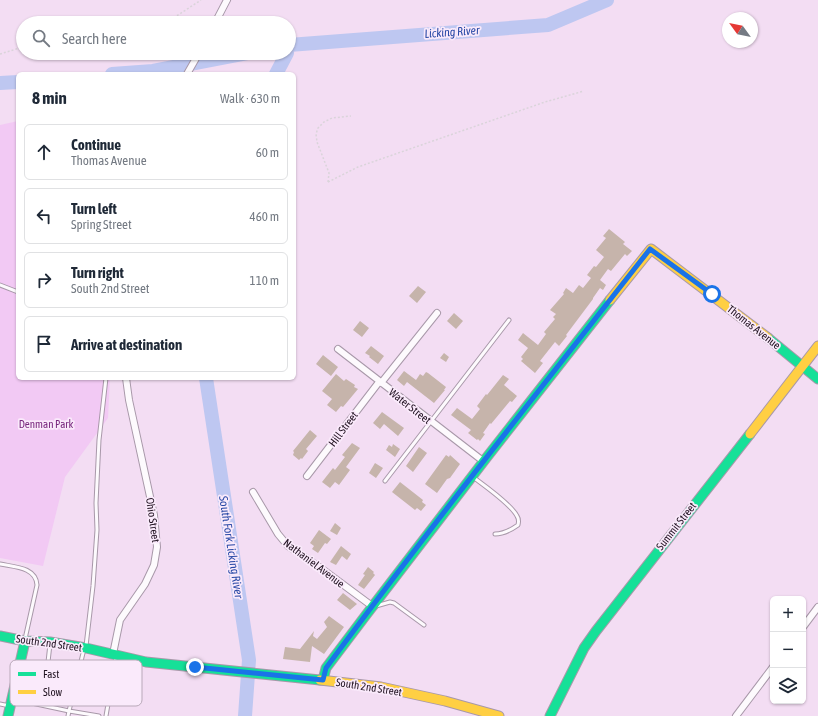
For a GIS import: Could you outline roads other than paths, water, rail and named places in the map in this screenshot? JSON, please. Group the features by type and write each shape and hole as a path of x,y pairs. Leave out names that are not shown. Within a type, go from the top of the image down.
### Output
{"street":[{"path":"219,16 226,2"},
{"path":"188,72 195,60"},
{"name":"Thomas Avenue","path":"483,461 650,249 750,322 818,378"},
{"name":"Hill Street","path":"306,476 438,313"},
{"name":"Summit Street","path":"550,716 584,648 818,346"},
{"name":"Water Street","path":"338,349 380,383 483,461"},
{"name":"Ohio Street","path":"115,654 120,620 145,584 154,565 157,547 154,515 129,400 126,380"},
{"path":"323,680 326,668 483,461"},
{"name":"Nathaniel Avenue","path":"253,492 278,534 288,546 372,606"},
{"path":"806,623 818,608"},
{"name":"South 2nd Street","path":"0,636 25,641 50,642 85,648 138,660"},
{"path":"21,660 25,641"},
{"name":"South 2nd Street","path":"142,661 381,687 444,700 499,716"},
{"path":"736,716 772,668"},
{"path":"8,716 11,706"}],"lane":[{"path":"0,285 16,291"},
{"path":"385,481 510,320"},
{"path":"82,660 85,648 93,586 97,530 96,503 98,440 106,380"},
{"path":"472,476 507,504 515,512 519,519 518,525 504,533 495,534"},
{"path":"0,564 25,569 33,574 36,579 37,585 25,641"},
{"path":"372,606 390,602 394,603 424,625"},
{"path":"48,660 50,642"},
{"path":"114,660 115,654"},
{"path":"0,704 10,702"},
{"path":"37,706 99,716"},
{"path":"68,716 70,706"},
{"path":"106,716 107,706"}],"waterway":[{"name":"Licking River","path":"296,44 548,25 607,0"},
{"path":"139,72 153,71 210,60"},
{"name":"South Fork Licking River","path":"277,72 283,60"},
{"path":"0,83 16,82"},
{"name":"South Fork Licking River","path":"206,380 249,660 245,716"}],"park label":[{"name":"Denman Park","path":"46,424"}]}
